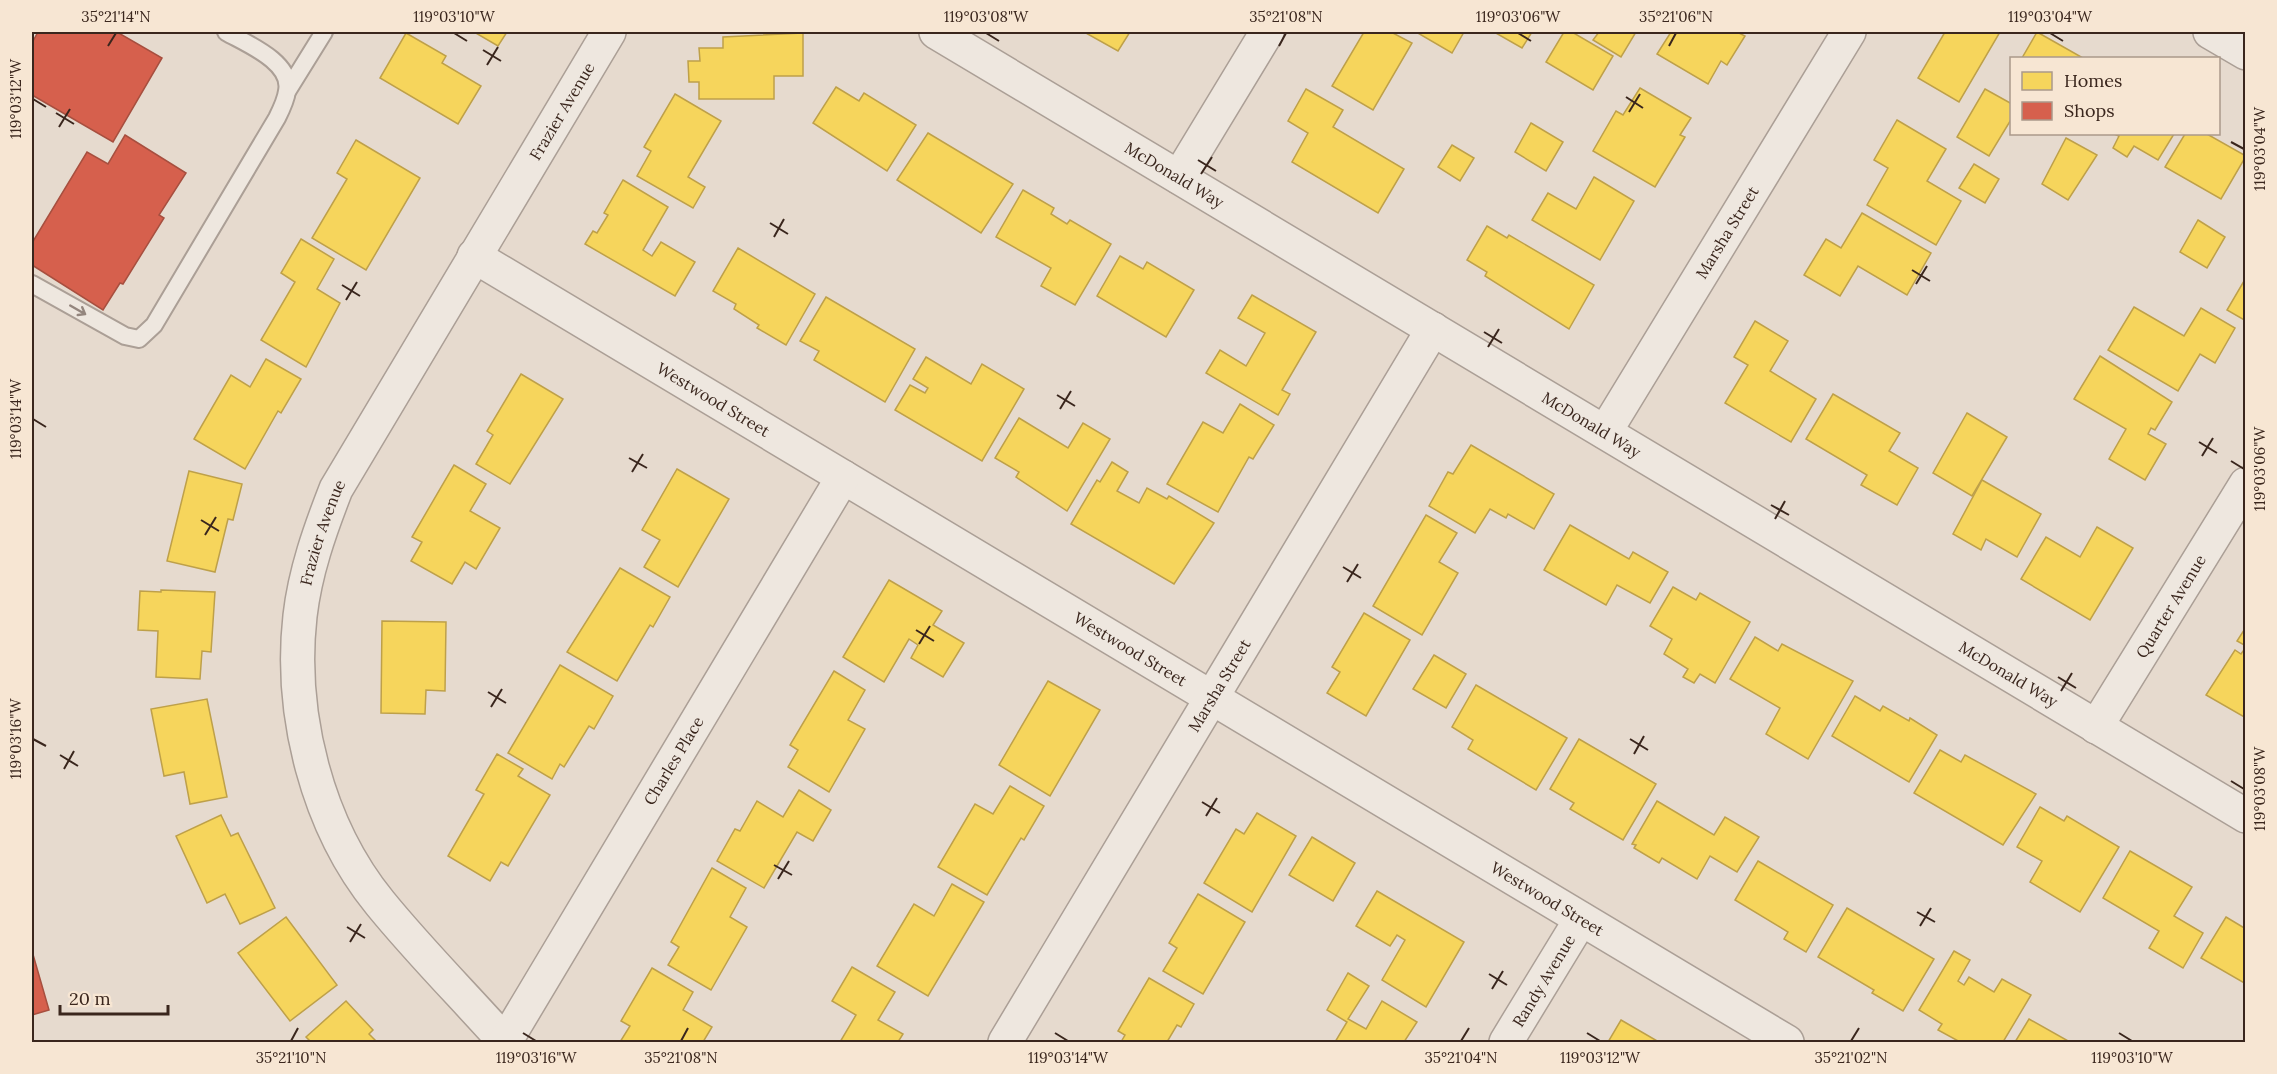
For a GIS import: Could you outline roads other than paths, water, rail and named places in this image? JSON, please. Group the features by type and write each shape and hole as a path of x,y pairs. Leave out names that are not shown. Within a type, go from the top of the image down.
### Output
{"street":[{"name":"Frazier Avenue","path":"505,1042 379,902 345,849 320,793 304,733 297,671 300,615 314,548 336,489 609,32"},
{"name":"McDonald Way","path":"936,32 2246,816"},
{"path":"1179,177 1268,32"},
{"name":"Marsha Street","path":"1605,432 1849,32"},
{"path":"2210,32 2246,53"},
{"name":"Westwood Street","path":"474,256 1787,1042"},
{"name":"Marsha Street","path":"1005,1042 1433,329"},
{"name":"Charles Place","path":"505,1042 843,477"},
{"name":"Quarter Avenue","path":"2096,727 2246,484"},
{"name":"Randy Avenue","path":"1506,1042 1581,919"}],"lane":[{"path":"226,32 275,62 286,78 288,90"},
{"path":"32,284 125,336 139,339 154,325 277,118 288,90 324,32"}]}
